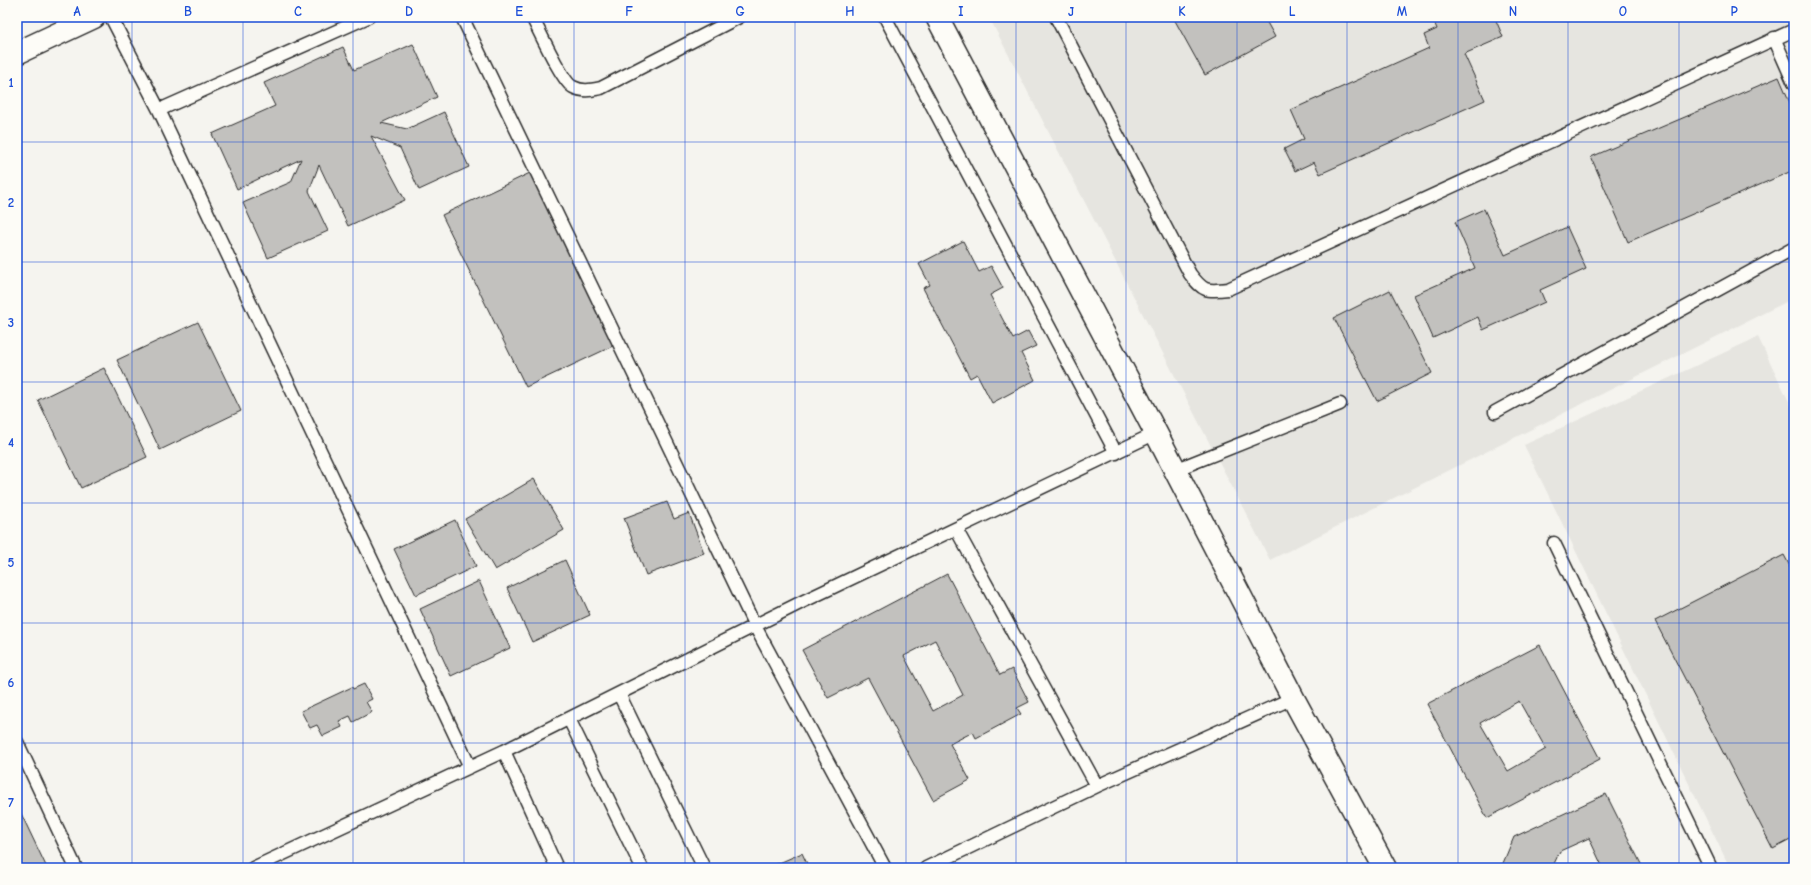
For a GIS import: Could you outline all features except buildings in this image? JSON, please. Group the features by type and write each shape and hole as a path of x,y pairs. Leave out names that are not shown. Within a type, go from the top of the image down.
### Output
{"street":[{"path":"17,53 94,17"},
{"path":"937,17 1156,433 1293,698 1385,868"}],"lane":[{"path":"112,17 159,110 470,767"},
{"path":"159,110 368,17"},
{"path":"462,17 755,626 885,868"},
{"path":"532,17 562,74 571,87 585,91 601,88 740,17"},
{"path":"885,17 1116,452"},
{"path":"1056,17 1190,274 1200,288 1213,291 1228,289 1794,30"},
{"path":"1774,38 1794,83"},
{"path":"1495,412 1794,248"},
{"path":"1175,470 1340,404"},
{"path":"253,868 504,751 755,626 1156,433"},
{"path":"956,529 1097,786"},
{"path":"1554,543 1711,868"},
{"path":"619,694 704,868"},
{"path":"926,868 1097,786 1293,698"},
{"path":"569,719 642,868"},
{"path":"17,742 76,868"},
{"path":"504,751 557,868"}],"shaded area":[{"path":"989,17 1794,17 1794,298 1270,560"},
{"path":"1758,337 1794,412 1794,868 1730,868 1524,445"}]}
